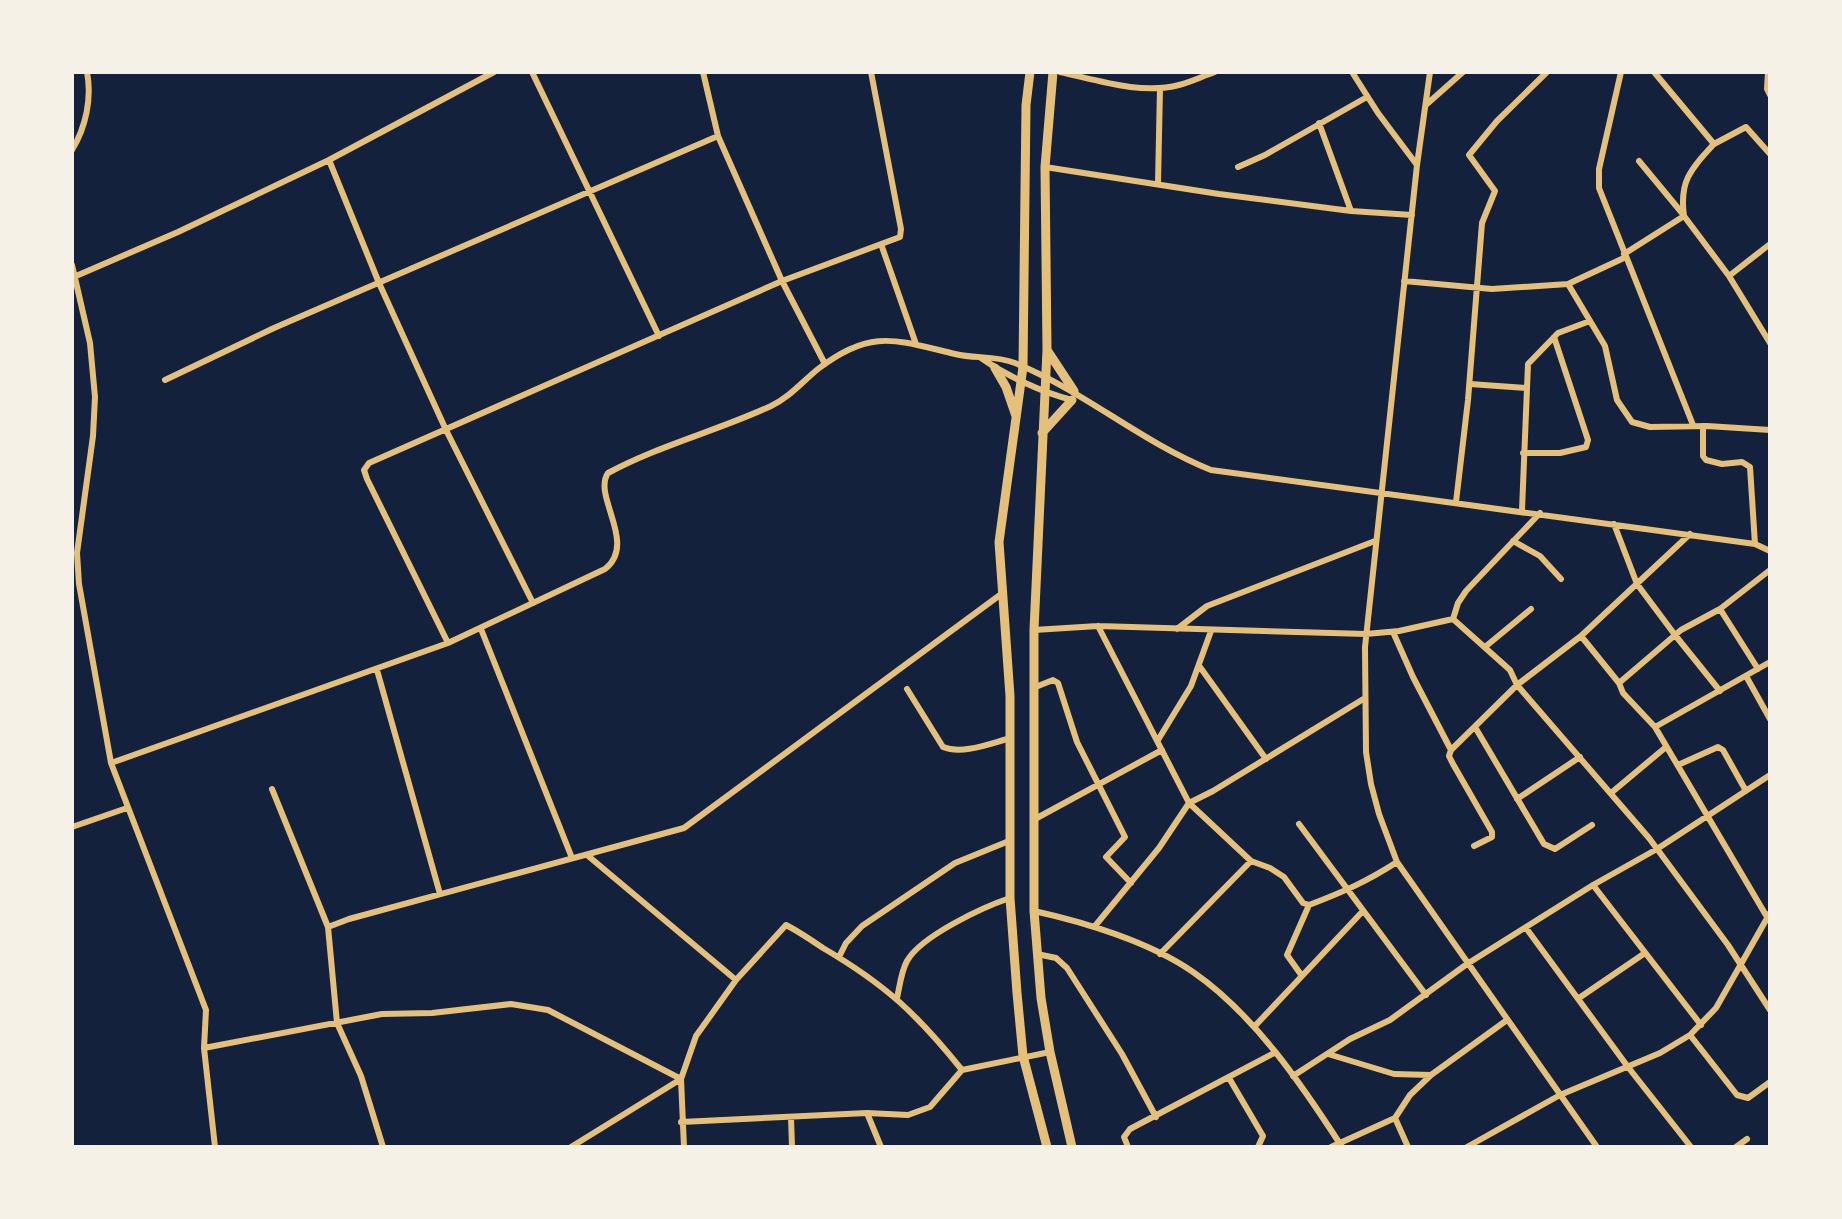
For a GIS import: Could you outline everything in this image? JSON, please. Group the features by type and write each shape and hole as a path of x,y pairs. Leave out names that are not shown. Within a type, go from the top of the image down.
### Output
{"main road":[{"path":"1030,72 1026,105 1023,367 999,542 1011,738 1010,898 1023,1056 1047,1147"},
{"path":"1053,72 1045,167 1047,350 1034,630 1034,911 1050,1052 1072,1147"},
{"path":"1042,433 1073,395 1047,350"},
{"path":"995,368 1006,387 1017,421"}],"street":[{"path":"72,150 90,96 87,72"},
{"path":"76,276 178,232 329,160 494,72"},
{"path":"532,72 659,336"},
{"path":"703,72 718,136 782,281 825,364"},
{"path":"448,643 364,470 369,463 782,281 897,239 902,233 871,72"},
{"path":"1060,72 1128,86 1160,88 1215,72"},
{"path":"1189,72 1193,80"},
{"path":"1352,72 1417,165"},
{"path":"1430,72 1366,634 1366,752 1379,814 1397,862 1597,1147"},
{"path":"1426,105 1463,72"},
{"path":"1456,502 1470,384 1483,218 1495,191 1469,155 1497,121 1547,72"},
{"path":"1621,72 1598,176 1604,204 1693,425"},
{"path":"1654,72 1714,144"},
{"path":"1768,72 1766,87 1770,95"},
{"path":"1158,183 1160,88"},
{"path":"1238,167 1367,97"},
{"path":"1319,123 1351,211"},
{"path":"1684,216 1681,197 1684,182 1714,144 1739,128 1746,127 1770,154"},
{"path":"165,380 274,328 718,136"},
{"path":"329,160 379,283 446,430 533,603"},
{"path":"1639,161 1729,276 1770,343"},
{"path":"1045,167 1234,196 1351,211 1412,215"},
{"path":"1404,281 1479,289 1568,284 1625,256 1684,216"},
{"path":"881,244 916,344"},
{"path":"1729,276 1770,244"},
{"path":"72,265 90,343 95,397 75,586 111,763 206,1010 204,1048 215,1147"},
{"path":"1568,284 1605,346 1617,400 1628,419 1650,427 1769,428"},
{"path":"1522,510 1528,364 1554,337 1574,325 1590,321"},
{"path":"1523,453 1560,453 1586,447 1588,440 1554,337"},
{"path":"111,763 448,643 605,569 616,558 615,529 604,484 608,473 659,449 769,407 802,386 825,364 877,340 889,339 958,355 998,358 1023,367 1172,453 1211,470 1690,534 1755,544 1770,551"},
{"path":"981,358 1043,391 1073,395"},
{"path":"1470,384 1526,388"},
{"path":"1703,426 1703,456 1706,460 1722,464 1742,462 1750,467 1755,544"},
{"path":"1453,619 1461,597 1540,513"},
{"path":"1614,524 1637,584 1720,691"},
{"path":"1451,750 1517,685 1581,636 1690,534"},
{"path":"1177,629 1207,606 1375,541"},
{"path":"1513,541 1540,556 1561,579"},
{"path":"1619,683 1675,635 1720,609 1770,570"},
{"path":"328,927 684,828 1004,592"},
{"path":"1485,647 1531,609"},
{"path":"1720,609 1758,669"},
{"path":"1034,630 1098,626 1366,634 1393,632 1453,619"},
{"path":"1453,619 1510,670 1517,685 1657,849 1728,945 1770,1009"},
{"path":"1098,626 1189,803 1251,861 1284,877 1303,903 1309,905 1348,891 1397,862"},
{"path":"481,629 572,858"},
{"path":"1158,740 1200,667 1211,631"},
{"path":"1393,632 1451,750 1453,764 1492,832 1492,837 1474,846"},
{"path":"1467,1147 1560,1095 1660,1053 1690,1035 1716,1008 1768,915 1655,727 1623,693 1619,683 1581,636"},
{"path":"1655,727 1770,662"},
{"path":"1200,667 1266,759"},
{"path":"377,670 440,894"},
{"path":"1746,676 1770,719"},
{"path":"1033,688 1053,680 1058,683 1077,742 1125,837 1106,857 1131,883"},
{"path":"907,689 943,747 968,748 1011,738"},
{"path":"1095,926 1159,848 1189,803 1365,698"},
{"path":"1475,727 1544,844 1555,849 1592,825"},
{"path":"1611,793 1666,747"},
{"path":"1678,765 1718,747 1723,750 1746,791"},
{"path":"1035,819 1162,750"},
{"path":"1517,799 1580,757"},
{"path":"1293,1076 1390,1020 1467,964 1657,849 1770,775"},
{"path":"272,789 328,927 337,1023 361,1076 383,1147"},
{"path":"72,827 127,808"},
{"path":"1299,824 1426,995"},
{"path":"839,957 846,943 862,926 955,863 1009,841"},
{"path":"587,855 736,980"},
{"path":"1160,954 1251,861"},
{"path":"1593,885 1701,1025"},
{"path":"897,998 908,960 923,943 970,914 1010,898"},
{"path":"1302,976 1287,955 1309,905"},
{"path":"1034,911 1095,926 1191,970 1254,1027 1293,1076 1341,1146"},
{"path":"1254,1027 1362,912"},
{"path":"684,1147 681,1079 696,1036 736,980 786,925 897,998 926,1025 962,1070"},
{"path":"1526,928 1691,1147"},
{"path":"1579,998 1645,953"},
{"path":"1037,954 1056,958 1072,975 1122,1054 1156,1117"},
{"path":"204,1048 382,1014 432,1013 511,1004 548,1010 681,1079"},
{"path":"1331,1147 1341,1146 1395,1118 1410,1095 1431,1075 1507,1020"},
{"path":"1690,1035 1737,1095 1748,1098 1770,1082"},
{"path":"681,1122 867,1113 908,1115 924,1111 962,1070 1050,1052"},
{"path":"1128,1147 1124,1139 1126,1132 1274,1053"},
{"path":"1328,1054 1394,1074 1431,1075"},
{"path":"1229,1078 1263,1136 1258,1147"},
{"path":"571,1147 681,1079"},
{"path":"867,1113 881,1147"},
{"path":"791,1117 792,1147"},
{"path":"1395,1118 1408,1147"},
{"path":"1736,1147 1747,1139"}]}
